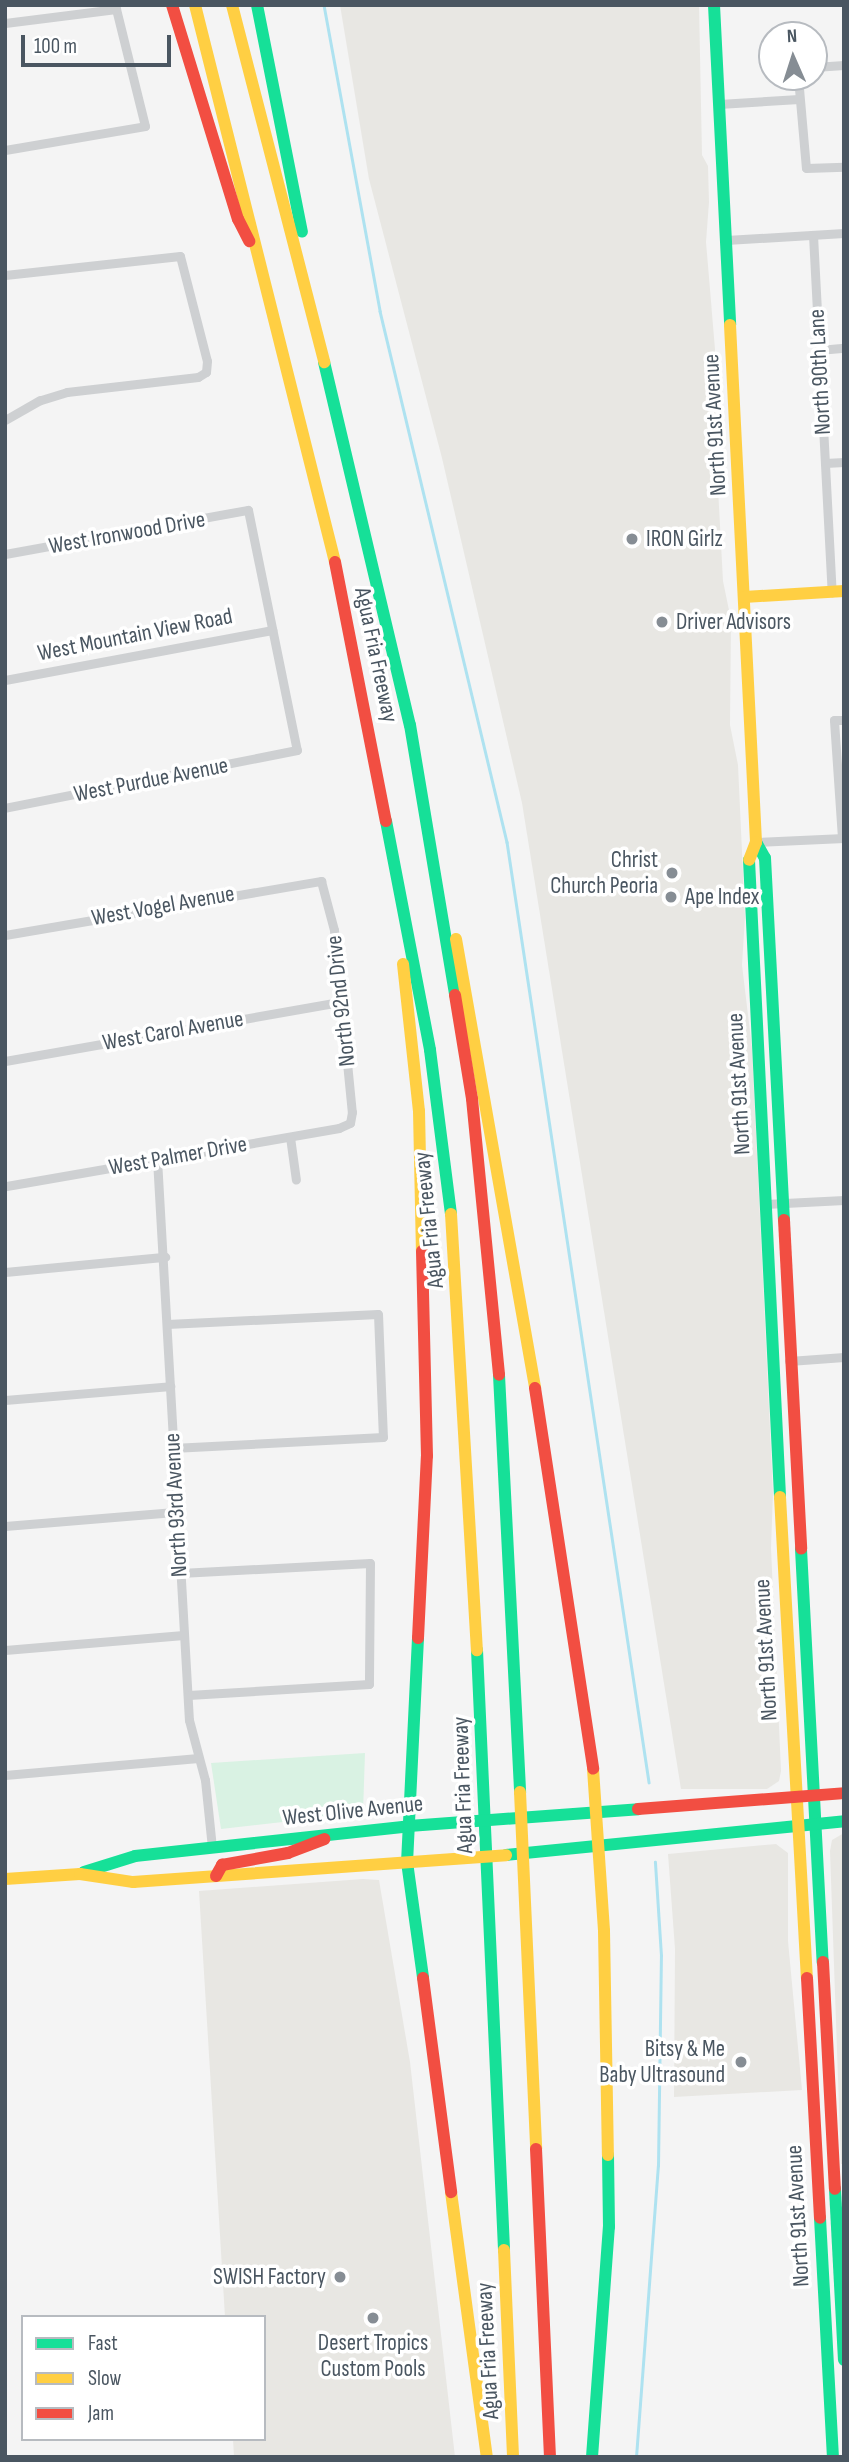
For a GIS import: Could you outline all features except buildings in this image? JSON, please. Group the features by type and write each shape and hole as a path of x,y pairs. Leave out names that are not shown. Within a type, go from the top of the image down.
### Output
{"main road":[{"path":"172,5 238,219 263,268"},
{"name":"Agua Fria Freeway","path":"195,5 263,268 367,709 429,1049 451,1209 485,1795 513,2457"},
{"name":"Agua Fria Freeway","path":"232,5 370,543 443,900 477,1138 495,1310 523,1796 550,2457"},
{"path":"257,5 302,229 301,266"},
{"name":"North 91st Avenue","path":"714,5 756,842 749,860 765,1204 794,1797 833,2457"},
{"path":"744,597 838,592"},
{"path":"367,709 412,1020 425,1231 426,1493 407,1863 487,2457"},
{"name":"North 91st Avenue","path":"756,842 765,858 789,1361 818,1823 844,2360"},
{"path":"443,900 463,958 513,1244 597,1810 609,2227 592,2457"},
{"path":"757,1027 772,1026"},
{"path":"773,1362 789,1361"},
{"path":"780,1506 797,1506"},
{"path":"786,1634 806,1633"},
{"name":"West Olive Avenue","path":"80,1874 135,1856 409,1826 844,1793"},
{"name":"West Olive Avenue","path":"5,1879 80,1874 133,1882 216,1877 600,1848 844,1821"},
{"path":"216,1877 222,1865 288,1853 334,1835"}],"street":[{"path":"5,23 115,7 145,126 5,149"},
{"path":"799,91 806,168 844,167"},
{"path":"719,104 799,99"},
{"path":"726,240 844,233"},
{"name":"North 90th Lane","path":"813,235 825,463 838,592"},
{"path":"5,275 180,256 207,361 206,372 198,377 66,392 40,400 5,420"},
{"path":"819,350 844,348"},
{"path":"825,463 844,462"},
{"name":"West Ironwood Drive","path":"5,554 248,510 272,631"},
{"name":"West Mountain View Road","path":"5,680 272,631"},
{"name":"West Purdue Avenue","path":"5,808 297,750 272,631"},
{"path":"756,842 843,838 839,720"},
{"name":"West Vogel Avenue","path":"5,935 321,881"},
{"name":"North 92nd Drive","path":"321,881 334,930 350,1123"},
{"name":"West Carol Avenue","path":"5,1061 341,1002"},
{"name":"West Palmer Drive","path":"5,1186 290,1137 350,1123"},
{"path":"290,1137 296,1180"},
{"name":"North 93rd Avenue","path":"156,1159 165,1257 183,1635 191,1735 205,1780 212,1848"},
{"path":"765,1204 844,1200"},
{"path":"5,1272 165,1257"},
{"path":"167,1324 378,1314 383,1437 173,1448"},
{"path":"789,1361 844,1357"},
{"path":"5,1400 170,1387"},
{"path":"5,1526 177,1512"},
{"path":"180,1573 370,1563 369,1684 188,1695"},
{"path":"5,1650 183,1635"},
{"path":"5,1775 198,1758"}],"shaded area":[{"path":"340,5 699,5 702,155 708,166 706,242 715,349 712,394 722,459 718,488 723,581 731,620 730,725 738,765 745,917 742,965 752,1048 773,1493 771,1548 781,1771 779,1781 767,1789 681,1789 522,803 442,458 369,179"},
{"path":"844,1833 844,2164 841,2164 830,1851 832,1840"},
{"path":"776,1844 788,1853 788,1941 802,2090 674,2097 675,1949 668,1854"},
{"path":"379,1880 410,2062 455,2457 234,2457 233,2441 266,2441 266,2315 225,2315 199,1891"}],"green space":[{"path":"365,1753 363,1813 221,1829 211,1763"}],"waterway":[{"path":"324,5 380,311 507,842 649,1782"},
{"path":"636,2457 658,2166 661,1956 655,1862"}],"traffic: fast":[{"path":"257,5 302,232"},
{"path":"714,5 730,325"},
{"path":"324,362 410,725 455,995"},
{"path":"386,821 430,1050 451,1214"},
{"path":"756,842 765,858 784,1220"},
{"path":"749,860 780,1497"},
{"path":"499,1375 520,1792"},
{"path":"801,1549 823,1962"},
{"path":"418,1638 407,1862 423,1978"},
{"path":"477,1650 504,2250"},
{"path":"84,1872 135,1856 409,1826 638,1809"},
{"path":"506,1855 844,1821"},
{"path":"592,2457 609,2227 608,2155"},
{"path":"835,2189 844,2360"},
{"path":"820,2218 833,2457"}],"traffic: slow":[{"path":"195,5 335,562"},
{"path":"232,5 324,362"},
{"path":"730,325 756,842 749,860"},
{"path":"744,597 844,591"},
{"path":"456,939 535,1388"},
{"path":"403,964 419,1111 422,1251"},
{"path":"451,1214 477,1650"},
{"path":"780,1497 807,1978"},
{"path":"593,1769 604,1931 608,2155"},
{"path":"520,1792 536,2149"},
{"path":"5,1879 80,1874 133,1882 506,1855"},
{"path":"451,2192 487,2457"},
{"path":"504,2250 513,2457"}],"traffic: jam":[{"path":"172,5 238,219 249,241"},
{"path":"335,562 386,821"},
{"path":"455,995 472,1099 499,1375"},
{"path":"784,1220 801,1549"},
{"path":"418,1638 427,1456 422,1251"},
{"path":"535,1388 593,1769"},
{"path":"638,1809 844,1793"},
{"path":"216,1876 222,1865 288,1853 324,1839"},
{"path":"823,1962 835,2189"},
{"path":"423,1978 451,2192"},
{"path":"807,1978 820,2218"},
{"path":"536,2149 550,2457"}],"place":[{"name":"IRON Girlz","path":"632,539"},
{"name":"Driver Advisors","path":"662,622"},
{"name":"Christ Church Peoria","path":"672,873"},
{"name":"Ape Index","path":"671,897"},
{"name":"Bitsy & Me Baby Ultrasound","path":"741,2062"},
{"name":"SWISH Factory","path":"340,2277"},
{"name":"Desert Tropics Custom Pools","path":"373,2318"}]}
